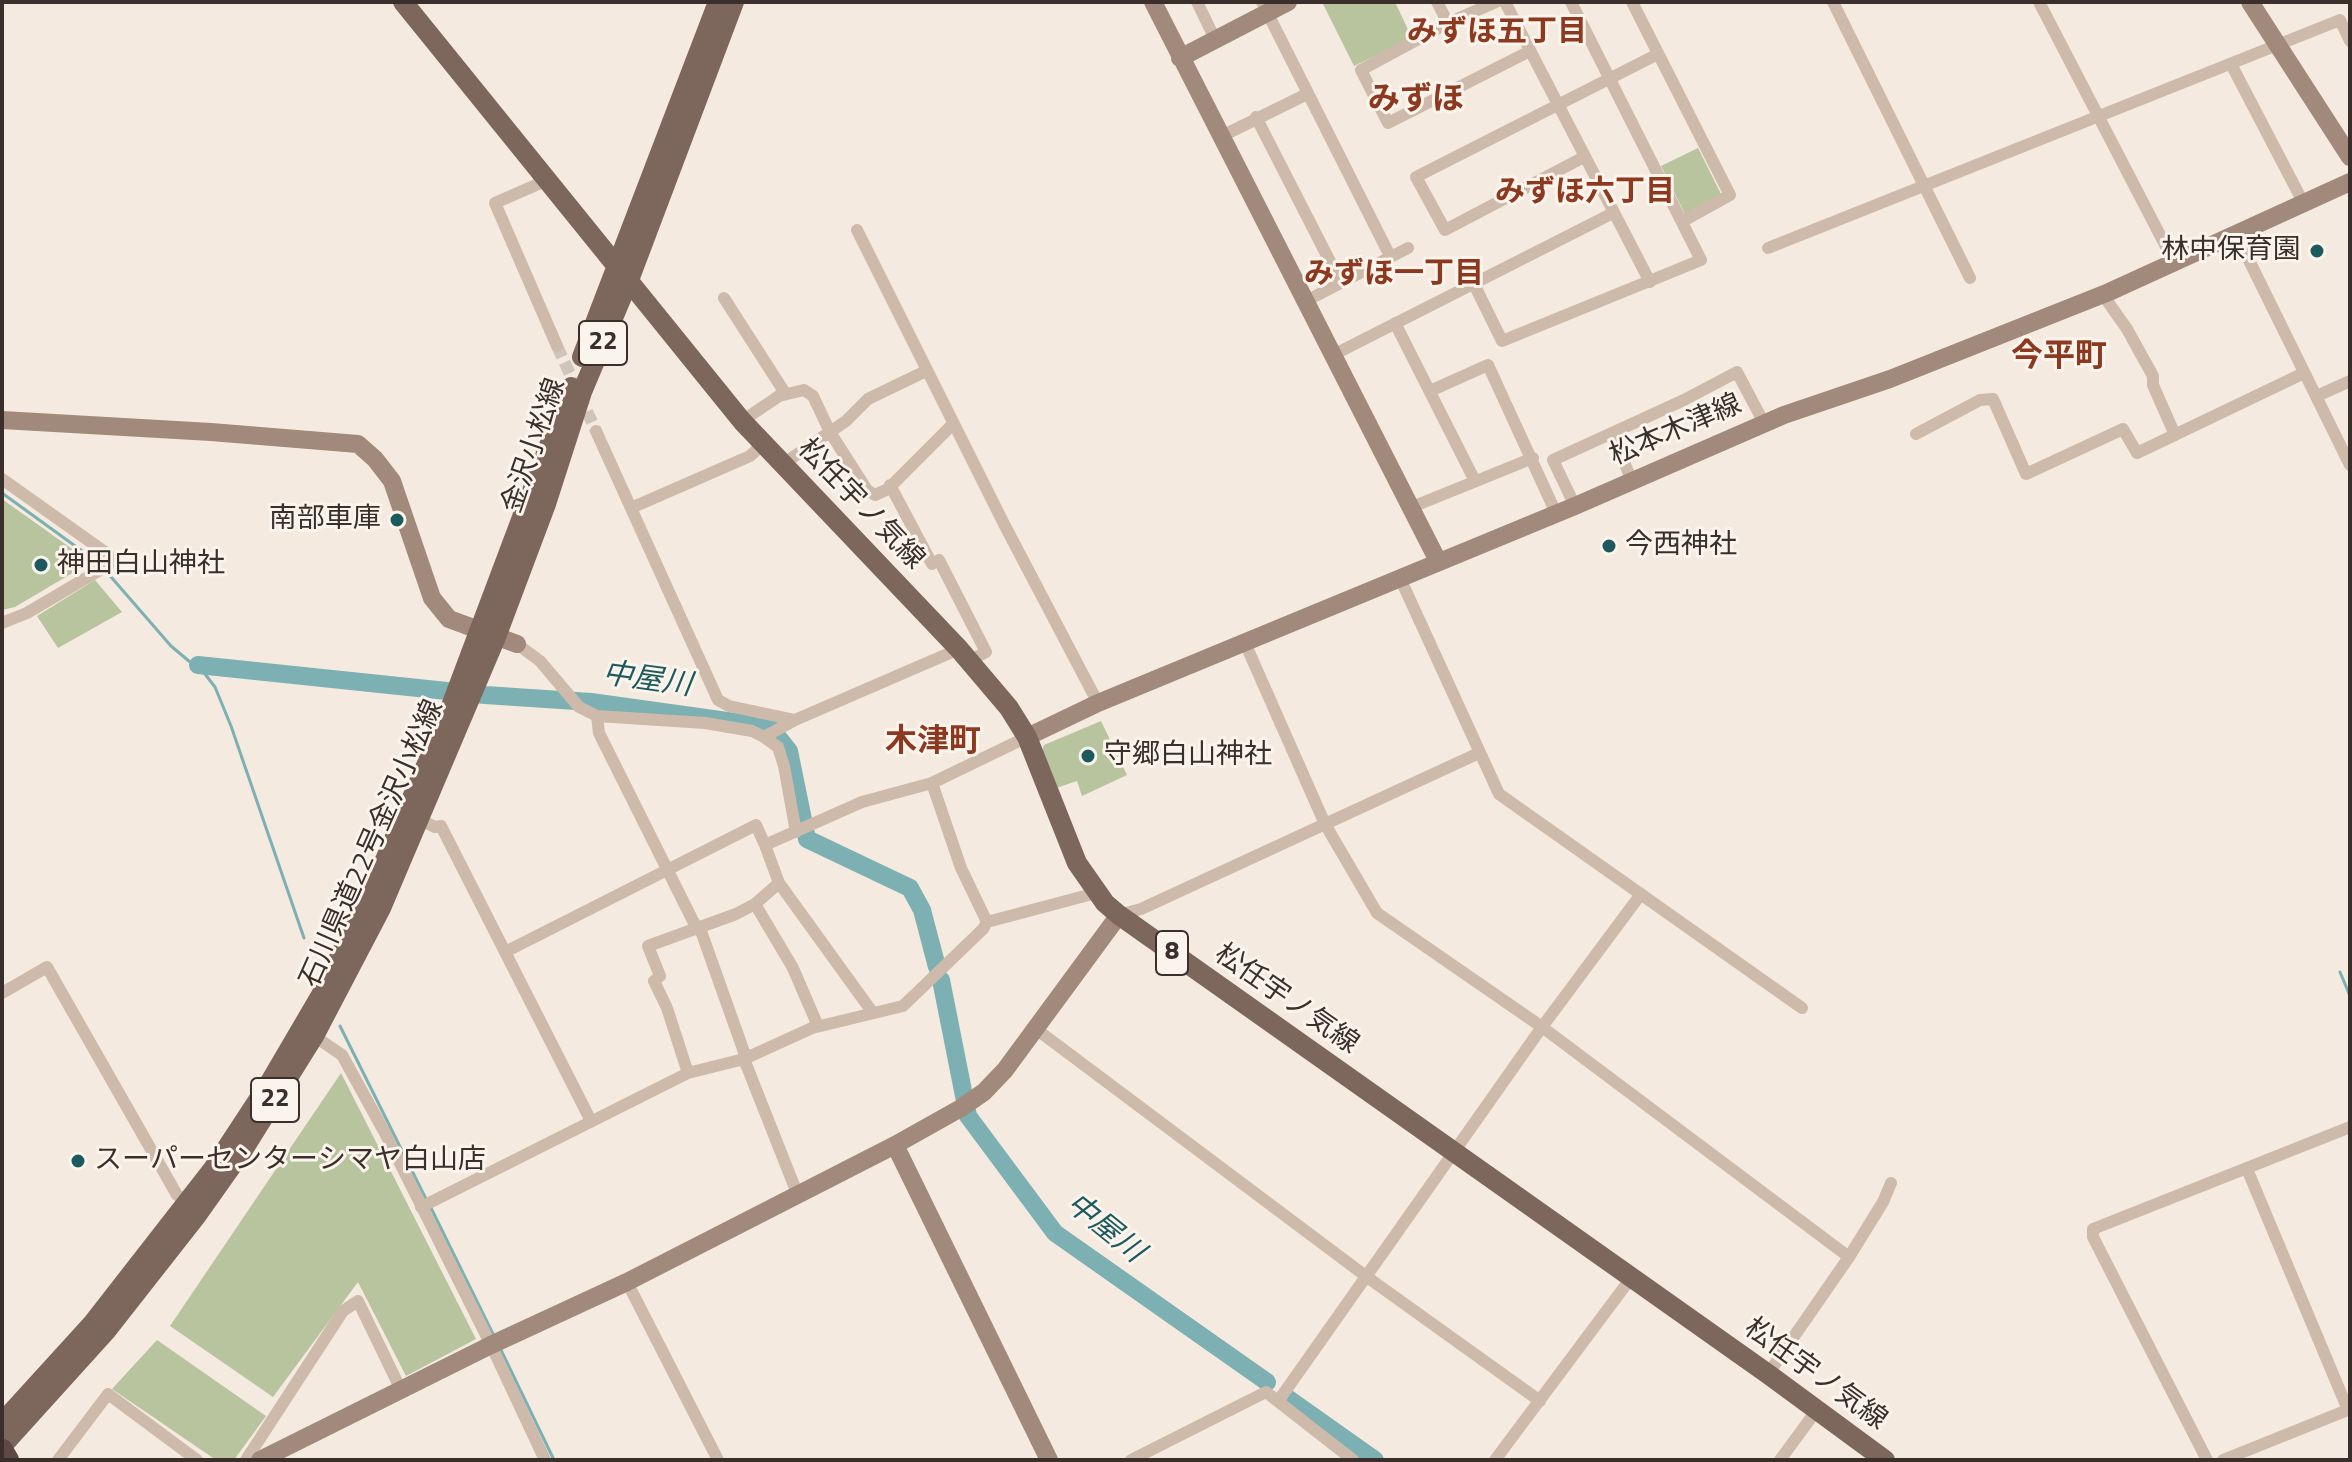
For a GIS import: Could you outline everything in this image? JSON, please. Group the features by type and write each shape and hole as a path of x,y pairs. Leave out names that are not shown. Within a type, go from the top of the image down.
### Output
{"highway":[{"path":"2,1448 8,1460"}],"main road":[{"name":"松任宇ノ気線","path":"403,2 742,421 964,655 1009,708 1027,737 1077,863 1096,893 1119,915 1885,1460"},
{"name":"金沢小松線","path":"464,693 551,489 678,103 718,2"},
{"name":"金沢小松線","path":"623,274 734,2"},
{"name":"石川県道22号金沢小松線","path":"2,1448 106,1331 197,1215 243,1150 314,1036 381,908 418,819 464,693"},
{"name":"石川県道22号金沢小松線","path":"2,1423 93,1323 213,1169 262,1094 321,995 464,693"}],"street":[{"path":"1153,2 1438,561"},
{"path":"1197,2 1215,39"},
{"path":"1180,58 1264,7 1288,2"},
{"path":"1437,2 1448,23"},
{"path":"1496,2 1448,23 1361,70 1388,123 1530,51"},
{"path":"1505,2 1650,282"},
{"path":"1474,284 1502,341 1701,260 1571,2"},
{"path":"1632,2 1730,195 1683,221"},
{"path":"1833,2 1970,278"},
{"path":"2039,2 2174,262"},
{"path":"2250,2 2350,157"},
{"path":"1264,7 1390,256"},
{"path":"1768,248 2340,20 2350,41"},
{"path":"1584,157 1445,230 1416,177 1658,54"},
{"path":"2231,64 2304,204"},
{"path":"1220,137 1307,94"},
{"path":"1256,117 1341,283"},
{"path":"545,181 495,203 557,346"},
{"name":"松本木津線","path":"1027,737 1098,703 1575,506 1764,423 1834,396 1890,379 2103,295 2350,182"},
{"path":"1333,355 1613,213"},
{"path":"857,230 953,424 1098,703"},
{"path":"2236,234 2304,373 2347,450 2350,465"},
{"path":"1306,301 1408,248"},
{"path":"2103,295 2127,329 2153,376 2153,385 2175,435"},
{"path":"724,298 785,393"},
{"path":"1395,323 1475,481"},
{"path":"1430,391 1488,365 1556,513"},
{"path":"783,464 846,421 868,399 926,371"},
{"path":"1575,506 1553,460 1737,372 1764,423"},
{"path":"1916,434 1980,400 1993,399 2026,474 2123,429 2137,453 2304,373"},
{"path":"2317,396 2350,381"},
{"path":"742,421 785,393 804,390 813,396 830,432 867,490 875,495 890,485 953,424"},
{"path":"2,420 358,444 392,481 432,598 449,619 517,644 540,661 579,707 597,716 705,723 752,731 772,732 795,720 964,655 986,652 890,485"},
{"path":"596,431 718,700 729,706 795,720"},
{"path":"1612,434 1632,481"},
{"path":"631,508 750,456 763,444"},
{"path":"1412,507 1533,458"},
{"path":"2,479 109,555 110,564 27,613 2,623"},
{"path":"1400,578 1499,794 1802,1008"},
{"path":"1245,643 1325,824 1377,913 1542,1027 1849,1257"},
{"path":"597,716 599,733 697,927 744,1059 797,1193"},
{"path":"772,732 802,829"},
{"path":"765,845 862,802 932,783 1027,737"},
{"path":"260,1460 495,1343 627,1282 895,1145 965,1105 984,1092 1005,1070 1119,915 1141,909 1479,753"},
{"path":"932,783 961,868 987,922"},
{"path":"418,819 435,827 441,826 591,1121"},
{"path":"505,952 756,825 779,883 873,1013"},
{"path":"688,1073 667,1008 654,981 660,976 648,946 736,914 755,904 779,883"},
{"path":"426,1204 688,1073 744,1059 818,1026 903,1006 987,922 1096,893"},
{"path":"1279,1400 1542,1027 1641,894"},
{"path":"755,904 793,968 818,1026"},
{"path":"2,993 47,967 177,1195 188,1201"},
{"path":"1036,1029 1367,1277 1540,1401"},
{"path":"314,1036 342,1055 426,1204 495,1343 545,1460"},
{"path":"2207,1460 2093,1237 2093,1229 2350,1127"},
{"path":"895,1145 1049,1460"},
{"path":"2223,1460 2349,1410 2247,1169"},
{"path":"1768,1374 1849,1257 1883,1202 1891,1183"},
{"path":"1495,1460 1631,1278"},
{"path":"627,1282 718,1460"},
{"path":"246,1460 343,1311 358,1301 401,1390"},
{"path":"1131,1460 1266,1392 1353,1460"},
{"path":"66,1457 108,1394 197,1460"},
{"path":"1780,1460 1816,1411"}],"green space":[{"path":"1322,2 1395,2 1412,38 1354,66"},
{"path":"1698,148 1721,194 1685,214 1661,166"},
{"path":"2,499 82,556 81,568 15,607 2,610"},
{"path":"95,580 122,612 58,648 37,616"},
{"path":"1101,721 1127,775 1082,796 1077,781 1053,789 1040,757 1044,745"},
{"path":"341,1073 476,1339 406,1376 358,1282 273,1397 170,1326"},
{"path":"157,1340 266,1416 234,1460 216,1460 112,1389"}],"waterway":[{"path":"2,493 100,564"},
{"path":"105,570 171,646 198,665 215,687 304,938"},
{"name":"中屋川","path":"198,665 485,695 591,702 770,727 789,751 807,839 910,888 922,910 937,967"},
{"path":"2340,972 2350,996"},
{"name":"中屋川","path":"941,980 968,1116 1055,1233 1267,1382"},
{"path":"340,1026 427,1201"},
{"path":"431,1208 495,1338"},
{"path":"500,1348 554,1460"},
{"name":"中屋川","path":"1286,1397 1375,1460"}],"tunnel":[{"path":"557,346 596,431"}],"place":[{"name":"林中保育園","path":"2317,251"},
{"name":"南部車庫","path":"397,520"},
{"name":"今西神社","path":"1609,546"},
{"name":"神田白山神社","path":"41,565"},
{"name":"守郷白山神社","path":"1088,756"},
{"name":"スーパーセンターシマヤ白山店","path":"78,1161"}],"district":[{"name":"みずほ五丁目","path":"1497,34"},
{"name":"みずほ","path":"1416,101"},
{"name":"みずほ六丁目","path":"1585,194"},
{"name":"みずほ一丁目","path":"1394,276"},
{"name":"今平町","path":"2059,358"},
{"name":"木津町","path":"933,743"}]}
